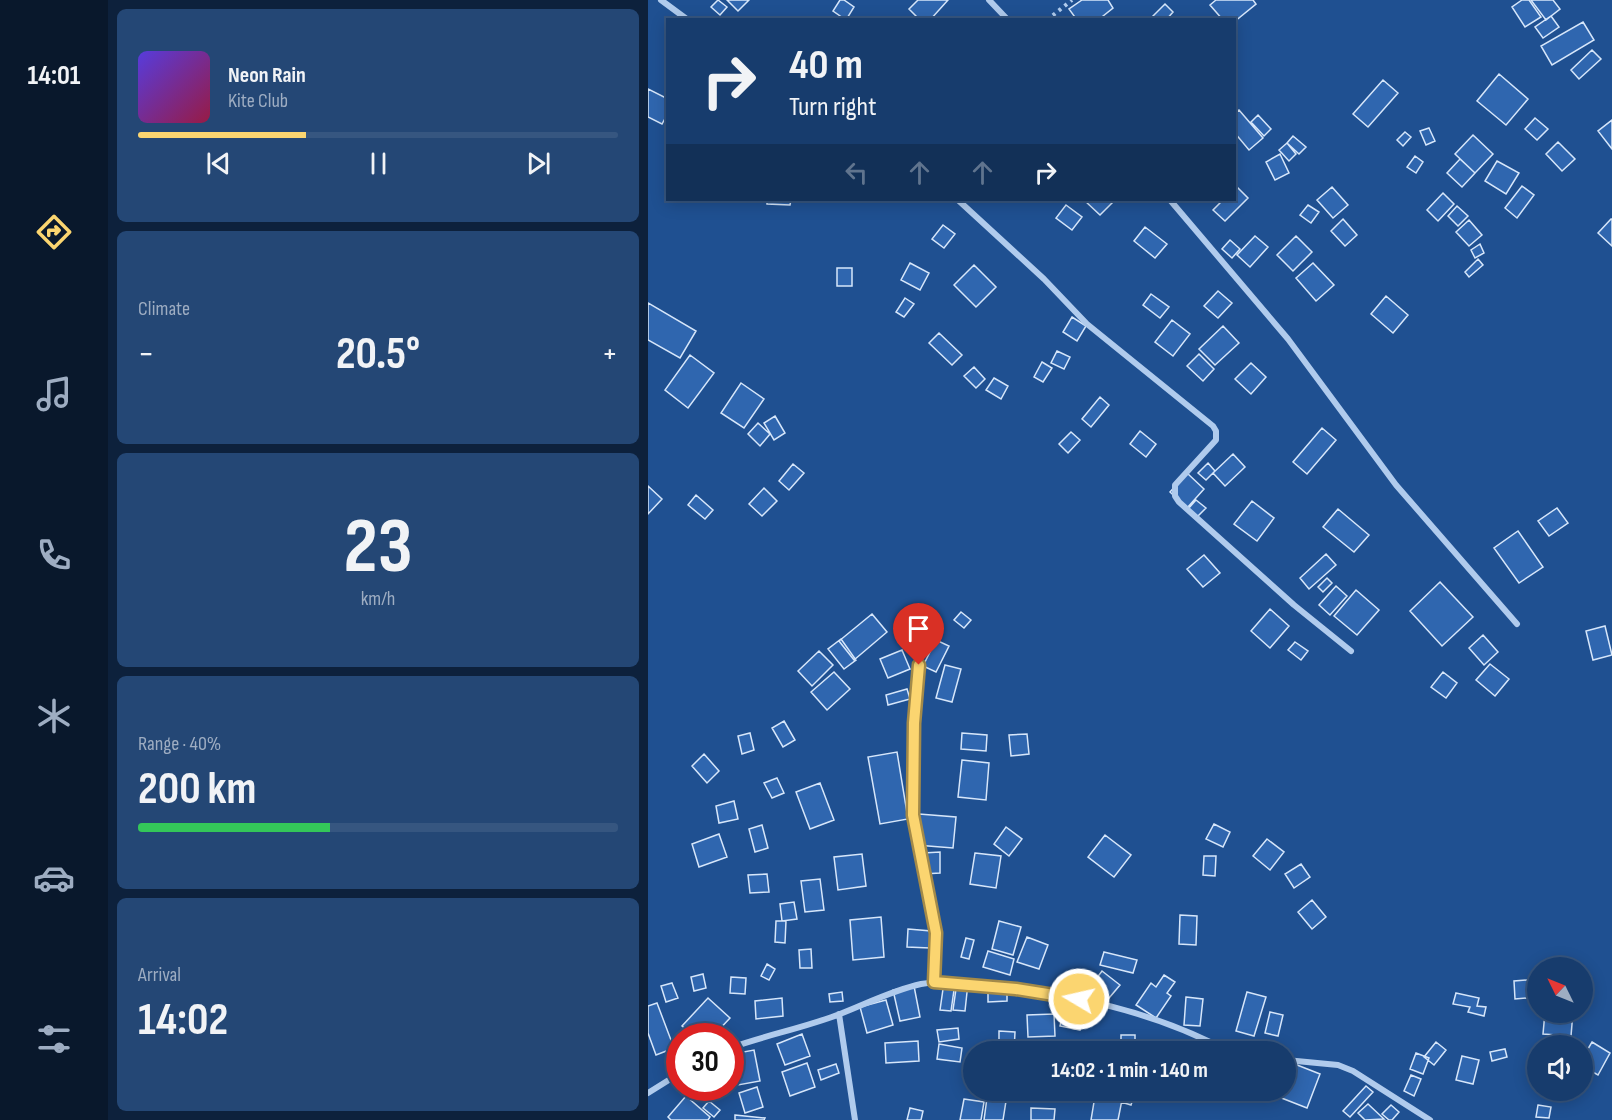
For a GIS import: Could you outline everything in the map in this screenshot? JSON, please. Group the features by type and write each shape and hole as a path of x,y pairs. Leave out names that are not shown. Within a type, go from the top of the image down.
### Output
{"street":[{"path":"661,0 685,18"},
{"path":"989,0 1006,18"},
{"path":"959,201 1044,279 1087,324 1216,430 1216,440 1175,485 1175,496 1294,605 1351,651"},
{"path":"1171,201 1288,339 1396,485 1517,624"},
{"path":"919,665 914,723 913,815 936,933 934,982"},
{"path":"744,1044 839,1014 906,988 934,982 1016,989 1101,1002 1197,1034 1210,1041"},
{"path":"839,1014 855,1120"},
{"path":"1296,1061 1338,1065 1353,1071 1430,1120"},
{"path":"648,1093 666,1082"}],"path":[{"path":"1050,18 1072,0"}],"building":[{"path":"718,0 727,7 720,15 711,7"},
{"path":"727,0 749,0 738,11"},
{"path":"840,0 854,7 847,18 843,18 833,11"},
{"path":"918,0 948,0 932,18 918,18 909,9"},
{"path":"1082,0 1108,0 1113,8 1100,18 1076,18 1069,9"},
{"path":"1216,0 1253,0 1256,4 1236,20 1236,18 1221,18 1210,5"},
{"path":"1522,0 1529,0 1541,17 1525,27 1512,7"},
{"path":"1531,0 1553,0 1560,9 1546,20"},
{"path":"1165,4 1173,12 1168,18 1151,18"},
{"path":"1551,16 1559,27 1543,38 1535,27"},
{"path":"1583,22 1594,40 1552,65 1541,46"},
{"path":"1592,50 1601,59 1579,79 1571,70"},
{"path":"1499,74 1528,99 1506,125 1477,101"},
{"path":"1383,80 1398,93 1368,127 1353,114"},
{"path":"648,89 666,98 666,117 662,124 648,117"},
{"path":"1239,110 1263,138 1249,150 1236,134 1236,112"},
{"path":"1258,115 1271,129 1264,136 1251,122"},
{"path":"1535,118 1548,129 1537,140 1525,129"},
{"path":"1612,120 1612,149 1598,131"},
{"path":"1429,128 1435,141 1426,145 1420,131"},
{"path":"1405,132 1411,137 1403,146 1397,140"},
{"path":"1473,135 1493,154 1475,173 1455,154"},
{"path":"1293,136 1306,147 1299,154 1287,143"},
{"path":"1558,142 1575,159 1562,171 1546,154"},
{"path":"1287,143 1296,154 1289,161 1279,150"},
{"path":"1280,154 1289,173 1275,180 1266,162"},
{"path":"1415,156 1423,162 1416,173 1407,167"},
{"path":"1460,159 1475,173 1462,187 1447,173"},
{"path":"1497,161 1519,173 1506,194 1485,181"},
{"path":"1236,186 1248,198 1225,221 1213,210 1222,201 1236,201"},
{"path":"1522,186 1534,195 1517,218 1505,208"},
{"path":"1332,187 1348,205 1333,218 1317,200"},
{"path":"1443,193 1454,204 1438,221 1427,210"},
{"path":"767,201 791,201 790,205 767,204"},
{"path":"1085,201 1114,201 1100,215"},
{"path":"1066,205 1082,217 1072,230 1056,218"},
{"path":"1308,205 1319,212 1311,223 1300,215"},
{"path":"1457,206 1468,216 1458,226 1448,216"},
{"path":"1343,219 1357,235 1345,246 1331,231"},
{"path":"1612,219 1612,246 1598,233"},
{"path":"1469,220 1482,235 1469,246 1456,232"},
{"path":"943,225 955,234 944,248 932,239"},
{"path":"1145,227 1167,244 1155,258 1134,241"},
{"path":"1255,236 1268,247 1250,267 1237,255"},
{"path":"1296,236 1312,252 1293,271 1277,255"},
{"path":"1230,240 1240,249 1232,258 1222,249"},
{"path":"1480,244 1484,253 1475,258 1471,250"},
{"path":"1478,259 1483,265 1469,277 1465,272"},
{"path":"910,263 929,273 920,290 901,280"},
{"path":"1313,263 1334,285 1316,301 1296,278"},
{"path":"974,265 996,287 976,307 954,285"},
{"path":"837,268 852,268 852,286 837,286"},
{"path":"1218,291 1232,303 1218,318 1204,306"},
{"path":"1151,294 1169,307 1160,318 1143,305"},
{"path":"1386,296 1408,315 1393,333 1371,314"},
{"path":"905,298 914,304 904,317 896,312"},
{"path":"648,303 696,331 680,358 648,340"},
{"path":"1072,317 1086,326 1077,341 1063,332"},
{"path":"1172,320 1190,334 1173,356 1155,342"},
{"path":"1223,326 1239,343 1215,365 1199,349"},
{"path":"939,333 962,355 952,365 929,343"},
{"path":"1057,351 1070,357 1064,369 1051,363"},
{"path":"1199,354 1214,369 1203,381 1187,366"},
{"path":"690,355 714,373 688,408 665,390"},
{"path":"1042,362 1052,368 1043,382 1034,377"},
{"path":"1251,363 1266,377 1251,394 1235,379"},
{"path":"974,367 985,379 976,388 964,376"},
{"path":"994,378 1008,386 1001,399 986,390"},
{"path":"741,383 764,399 744,428 721,413"},
{"path":"1100,397 1109,405 1091,427 1082,419"},
{"path":"775,416 785,433 774,440 764,423"},
{"path":"758,423 770,434 760,446 748,434"},
{"path":"1322,428 1336,440 1307,474 1293,462"},
{"path":"1140,431 1156,444 1146,457 1130,444"},
{"path":"1071,432 1080,440 1068,453 1059,444"},
{"path":"1233,454 1245,467 1225,486 1213,473"},
{"path":"1208,463 1215,471 1206,480 1198,473"},
{"path":"793,464 804,473 789,490 779,481"},
{"path":"1187,473 1204,489 1187,508 1170,492"},
{"path":"648,486 662,499 648,514"},
{"path":"764,488 777,501 762,516 749,504"},
{"path":"696,495 713,510 705,519 688,505"},
{"path":"1196,500 1206,508 1197,517 1188,509"},
{"path":"1252,501 1274,518 1257,541 1234,524"},
{"path":"1557,508 1568,523 1549,536 1538,521"},
{"path":"1338,509 1369,535 1354,552 1323,527"},
{"path":"1518,531 1543,567 1519,583 1494,548"},
{"path":"1326,554 1336,565 1309,589 1300,578"},
{"path":"1204,555 1220,573 1203,587 1187,569"},
{"path":"1327,578 1332,583 1323,592 1318,587"},
{"path":"1440,582 1473,617 1442,646 1410,611"},
{"path":"1336,586 1347,596 1330,615 1319,605"},
{"path":"1356,590 1379,610 1357,635 1334,616"},
{"path":"1270,609 1289,626 1270,648 1251,631"},
{"path":"961,612 971,620 964,628 954,620"},
{"path":"872,614 887,632 854,660 839,641"},
{"path":"1605,626 1612,655 1593,660 1586,631"},
{"path":"1483,635 1498,652 1484,665 1469,648"},
{"path":"841,639 856,660 844,669 828,649"},
{"path":"936,640 949,646 936,672 923,666"},
{"path":"1295,642 1308,651 1301,660 1288,650"},
{"path":"902,650 910,669 888,678 880,659"},
{"path":"819,651 833,665 812,686 798,671"},
{"path":"1490,664 1509,679 1495,696 1476,680"},
{"path":"945,665 961,669 952,702 936,698"},
{"path":"834,672 850,689 827,710 811,692"},
{"path":"1443,672 1457,683 1446,698 1431,687"},
{"path":"907,689 910,699 888,705 886,695"},
{"path":"784,721 795,740 783,747 772,728"},
{"path":"750,733 754,750 742,754 738,736"},
{"path":"962,733 987,735 986,751 961,749"},
{"path":"1027,734 1029,754 1011,756 1009,735"},
{"path":"897,752 908,819 880,824 868,757"},
{"path":"704,754 719,771 707,783 692,766"},
{"path":"962,760 989,763 986,800 958,797"},
{"path":"777,778 784,793 772,798 764,783"},
{"path":"820,783 834,820 810,829 796,792"},
{"path":"734,801 738,819 719,823 716,806"},
{"path":"919,814 956,817 953,848 916,845"},
{"path":"1214,824 1230,832 1223,847 1206,839"},
{"path":"762,825 768,848 755,852 749,829"},
{"path":"1006,827 1022,839 1009,856 994,844"},
{"path":"719,834 727,857 699,867 692,844"},
{"path":"1105,835 1131,855 1114,877 1088,857"},
{"path":"1267,839 1284,852 1270,870 1253,856"},
{"path":"940,852 940,873 923,874 923,853"},
{"path":"975,853 1001,856 996,888 970,884"},
{"path":"862,854 866,886 838,890 834,857"},
{"path":"1204,856 1216,856 1215,876 1203,875"},
{"path":"1301,864 1310,877 1294,888 1285,874"},
{"path":"767,874 769,892 750,893 748,875"},
{"path":"820,879 824,910 805,912 801,881"},
{"path":"1312,900 1326,917 1312,929 1298,912"},
{"path":"794,902 797,919 782,921 780,904"},
{"path":"1180,915 1197,916 1196,945 1179,944"},
{"path":"881,917 884,957 853,960 850,920"},
{"path":"776,921 786,921 785,943 775,942"},
{"path":"999,921 1021,927 1013,955 992,949"},
{"path":"908,929 931,931 930,948 907,947"},
{"path":"1027,937 1048,945 1039,969 1017,962"},
{"path":"966,938 974,940 969,959 961,957"},
{"path":"811,949 812,968 800,968 799,950"},
{"path":"988,951 1014,959 1010,975 983,967"},
{"path":"1104,952 1137,960 1133,973 1100,965"},
{"path":"767,964 775,969 769,980 761,976"},
{"path":"1102,971 1120,985 1104,1004 1087,991"},
{"path":"703,974 706,988 694,991 691,977"},
{"path":"1164,975 1175,982 1167,993 1171,996 1156,1018 1136,1005 1151,983 1156,987"},
{"path":"731,977 746,978 745,994 730,993"},
{"path":"1527,980 1527,998 1515,999 1514,981"},
{"path":"944,982 955,983 951,1011 940,1010"},
{"path":"957,982 968,983 965,1011 953,1010"},
{"path":"672,983 678,998 666,1002 661,986"},
{"path":"914,986 920,1017 900,1021 893,990"},
{"path":"842,992 843,1001 830,1002 829,994"},
{"path":"988,992 1007,992 1007,1001 988,1002"},
{"path":"1247,992 1266,997 1254,1036 1236,1031"},
{"path":"1456,993 1479,998 1477,1006 1486,1007 1484,1016 1468,1012 1470,1007 1453,1004"},
{"path":"1186,997 1203,999 1200,1026 1184,1025"},
{"path":"708,998 730,1018 725,1023 685,1023"},
{"path":"782,998 783,1016 756,1019 755,1001"},
{"path":"886,1000 893,1025 867,1033 860,1007"},
{"path":"657,1003 666,1027 666,1051 656,1055 648,1033 648,1006"},
{"path":"1064,1008 1083,1011 1080,1030 1060,1026"},
{"path":"1270,1012 1283,1015 1278,1036 1265,1033"},
{"path":"1054,1014 1055,1036 1028,1037 1027,1015"},
{"path":"1544,1023 1572,1023 1571,1035 1543,1034"},
{"path":"958,1028 959,1039 939,1042 937,1030"},
{"path":"999,1031 1015,1032 1015,1041 999,1041"},
{"path":"802,1034 810,1056 785,1065 777,1044"},
{"path":"1121,1035 1135,1035 1135,1041 1121,1041"},
{"path":"918,1041 919,1061 886,1063 885,1043"},
{"path":"1436,1042 1446,1050 1434,1065 1424,1057"},
{"path":"1593,1043 1610,1053 1598,1075 1593,1072"},
{"path":"939,1044 962,1048 960,1062 937,1059"},
{"path":"1505,1049 1507,1057 1492,1061 1490,1052"},
{"path":"754,1050 760,1081 744,1084 744,1052"},
{"path":"1416,1053 1429,1058 1423,1074 1410,1069"},
{"path":"1462,1056 1479,1060 1473,1084 1456,1080"},
{"path":"807,1063 815,1087 790,1096 782,1072"},
{"path":"836,1064 839,1073 821,1080 818,1070"},
{"path":"1296,1065 1320,1074 1307,1108 1289,1101 1296,1101"},
{"path":"1411,1075 1421,1079 1414,1096 1404,1091"},
{"path":"1366,1086 1373,1092 1350,1117 1343,1111"},
{"path":"757,1087 763,1107 745,1113 741,1101 744,1101 744,1091"},
{"path":"682,1101 692,1101 710,1117 708,1120 671,1120 668,1117"},
{"path":"709,1101 720,1110 714,1117 703,1108"},
{"path":"964,1101 984,1102 981,1120 960,1120"},
{"path":"987,1101 1006,1101 1003,1120 984,1120"},
{"path":"1094,1101 1122,1101 1118,1120 1091,1120"},
{"path":"1121,1101 1132,1101 1131,1105"},
{"path":"1368,1104 1384,1119 1365,1120 1358,1113"},
{"path":"1391,1105 1399,1112 1392,1120 1389,1120 1382,1114"},
{"path":"1538,1105 1551,1107 1549,1118 1536,1117"},
{"path":"910,1108 923,1111 921,1120 907,1120"},
{"path":"1031,1108 1055,1109 1054,1120 1031,1120"},
{"path":"735,1115 765,1118 764,1120 735,1120"}],"route":[{"path":"919,665 914,723 913,815 936,933 934,982 1016,989 1079,999"}]}
